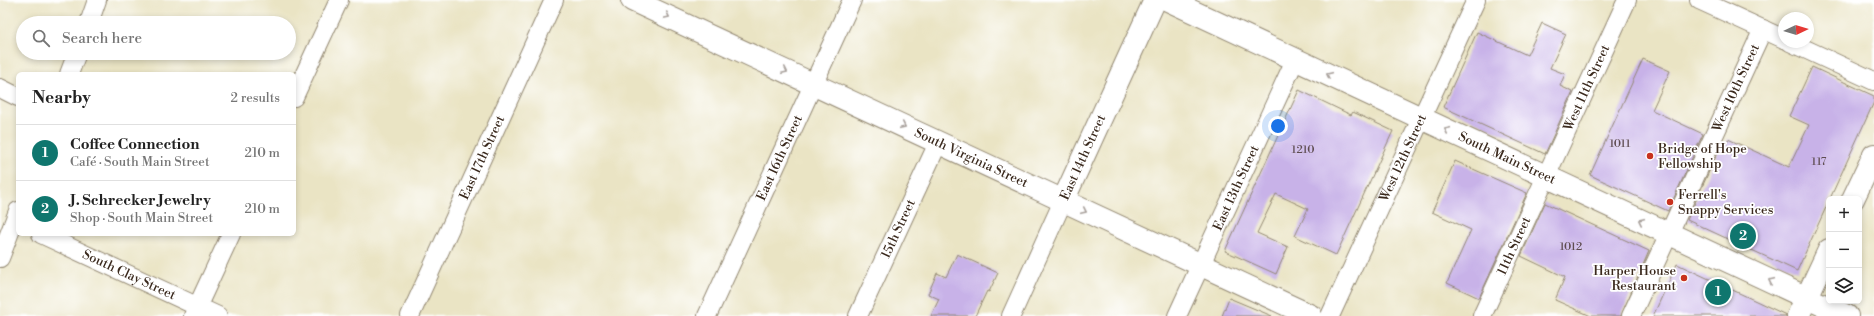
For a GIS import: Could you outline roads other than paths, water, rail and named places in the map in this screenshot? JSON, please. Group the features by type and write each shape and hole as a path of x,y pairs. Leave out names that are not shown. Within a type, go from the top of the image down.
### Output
{"main road":[{"name":"South Virginia Street","path":"632,0 1311,316"},
{"name":"East 14th Street","path":"1063,201 1155,0"},
{"name":"South Main Street","path":"1168,0 1669,234 1802,307 1847,316"},
{"path":"1854,196 1874,155"},
{"path":"1802,307 1826,256"}],"street":[{"path":"91,16 97,0"},
{"path":"296,93 339,0"},
{"name":"East 17th Street","path":"410,316 554,0"},
{"name":"East 16th Street","path":"706,316 852,0"},
{"name":"West 12th Street","path":"1330,316 1476,0"},
{"name":"West 11th Street","path":"1546,176 1627,0"},
{"path":"1699,0 1778,36"},
{"name":"West 10th Street","path":"1631,316 1763,29"},
{"path":"1803,48 1874,81"},
{"path":"71,72 75,60"},
{"name":"East 13th Street","path":"1177,316 1295,60"},
{"path":"0,88 16,96"},
{"name":"15th Street","path":"858,316 938,143"},
{"name":"11th Street","path":"1482,316 1546,176"},
{"name":"East 14th Street","path":"1011,316 1063,201"},
{"path":"0,258 4,237 16,220"},
{"name":"South Clay Street","path":"45,236 196,311 218,316"},
{"path":"196,311 230,236"}],"place":[{"name":"Bridge of Hope Fellowship","path":"1650,156"},
{"name":"Ferrell's Snappy Services","path":"1670,202"},
{"name":"J. Schrecker Jewelry","path":"1743,236"},
{"name":"Harper House Restaurant","path":"1684,278"},
{"name":"Coffee Connection","path":"1718,292"}]}
